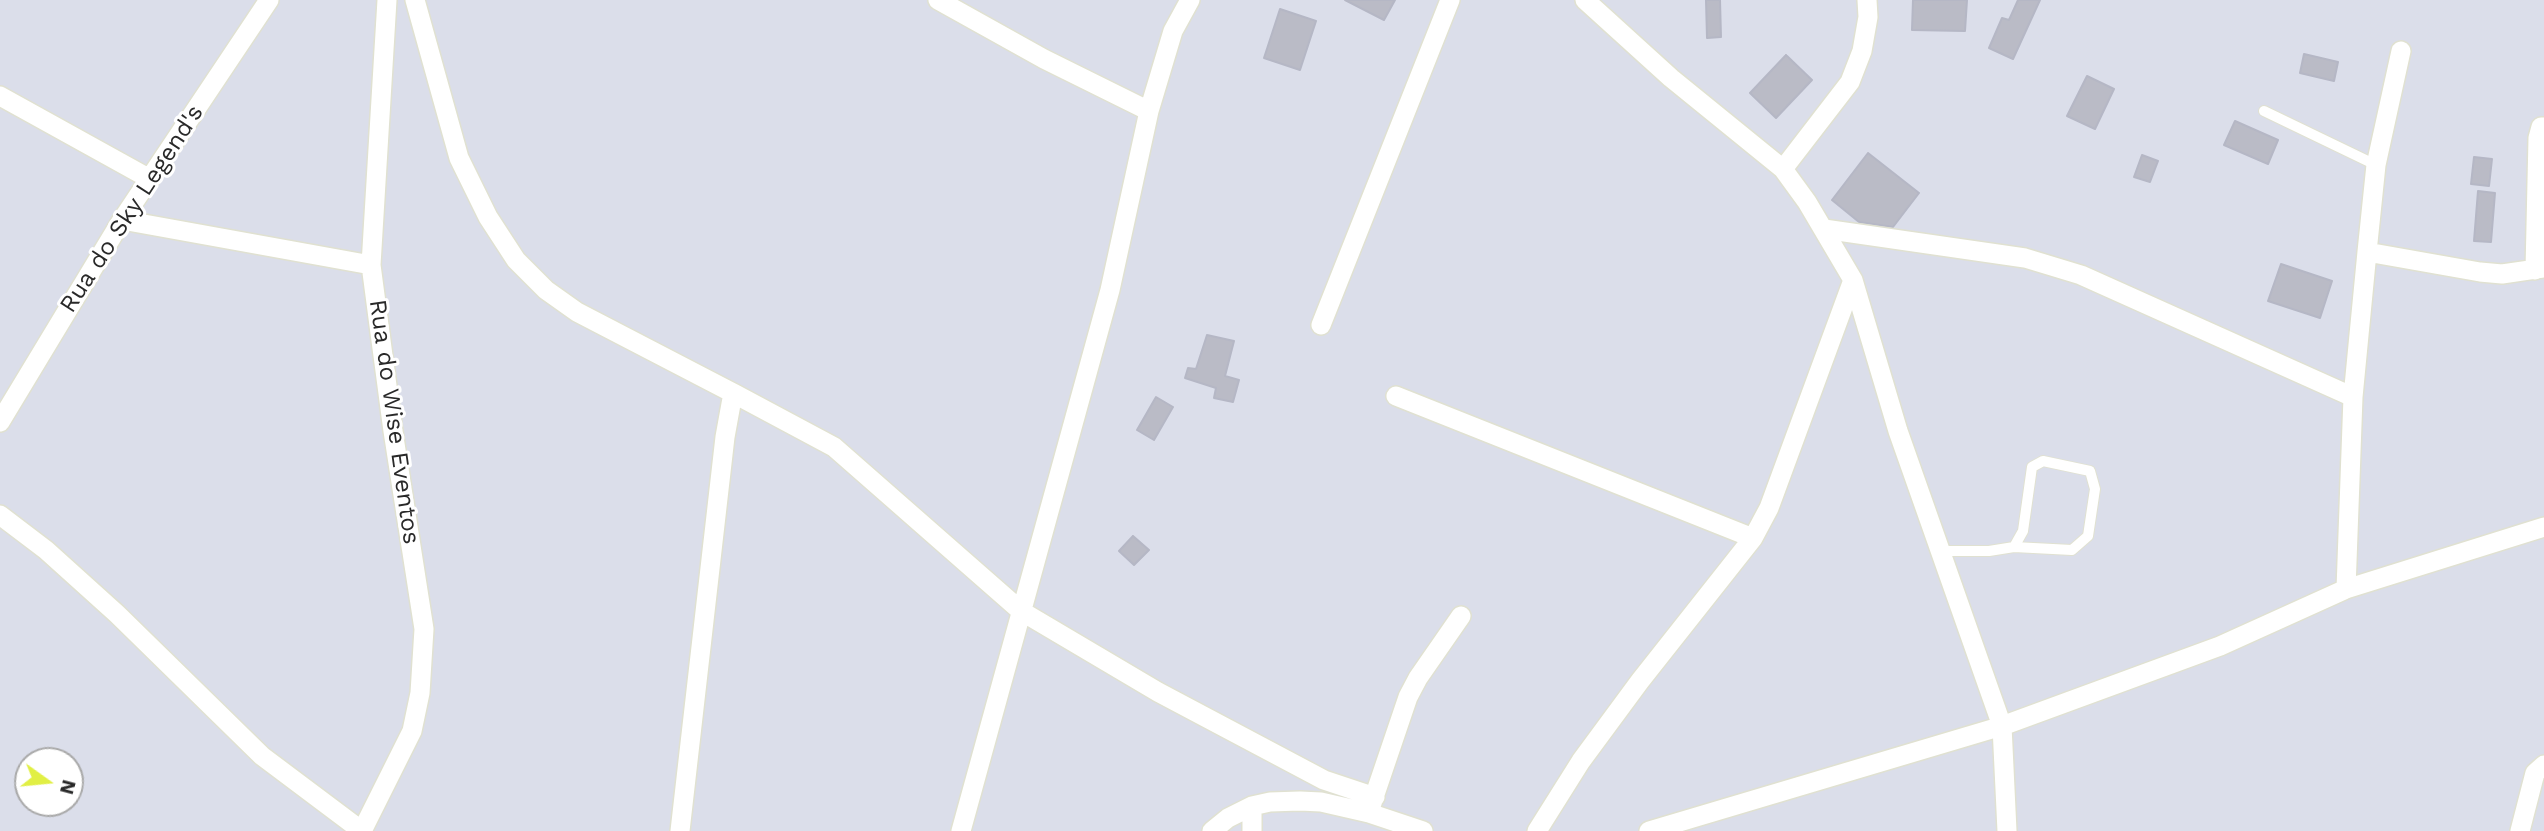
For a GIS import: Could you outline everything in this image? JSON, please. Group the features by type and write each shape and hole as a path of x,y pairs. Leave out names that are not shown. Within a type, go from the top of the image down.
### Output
{"street":[{"name":"Rua do Sky Legend's","path":"0,422 122,220 269,0"},
{"name":"Rua do Wise Eventos","path":"362,831 412,731 420,693 424,629 393,431 371,265 387,0"},
{"path":"415,0 459,158 488,216 516,260 546,290 577,312 834,447 1021,611 1158,692 1423,831"},
{"path":"938,0 1044,59 1149,111"},
{"path":"961,831 1110,290 1149,111 1173,31 1190,0"},
{"path":"1321,325 1450,0"},
{"path":"1585,0 1671,78 1783,169 1824,229 1853,280 1898,430 2002,726 2007,831"},
{"path":"1783,169 1850,82 1862,51 1868,17 1867,0"},
{"path":"2346,589 2353,397 2367,252 2376,165 2401,51"},
{"path":"0,96 150,179"},
{"path":"2367,252 2480,272 2502,274 2540,269 2538,138 2541,127 2544,127"},
{"path":"122,220 371,265"},
{"path":"1824,229 2025,258 2081,275 2353,397"},
{"path":"1537,831 1588,751 1753,538 1769,508 1853,280"},
{"path":"680,831 725,437 733,394"},
{"path":"1396,396 1753,538"},
{"path":"0,514 46,550 107,605 262,756 362,831"},
{"path":"1649,831 2002,726 2220,646 2346,589 2544,527"},
{"path":"1372,805 1408,697 1461,616"},
{"path":"2521,831 2535,773 2544,765"},
{"path":"1212,831 1228,818 1252,806 1270,802 1372,805"},
{"path":"1252,806 1252,831"}],"lane":[{"path":"2264,111 2376,165"},
{"path":"1941,551 1989,551 2014,547 2072,550 2088,536 2095,489 2090,471 2043,461 2032,467 2023,531 2014,547"}],"building":[{"path":"1345,0 1395,0 1384,20"},
{"path":"1706,0 1720,0 1721,37 1707,38"},
{"path":"1913,0 1967,0 1965,31 1912,30"},
{"path":"2018,0 2040,0 2013,59 1989,48 2002,18 2009,20"},
{"path":"1280,9 1316,21 1300,70 1264,58"},
{"path":"2304,54 2338,62 2334,81 2300,73"},
{"path":"1786,55 1812,80 1776,118 1750,93"},
{"path":"2087,76 2114,89 2095,129 2067,116"},
{"path":"2235,121 2278,140 2268,164 2224,145"},
{"path":"1868,153 1919,193 1893,227 1859,222 1832,200"},
{"path":"2142,155 2158,161 2150,182 2134,177"},
{"path":"2474,157 2492,159 2489,186 2471,184"},
{"path":"2478,191 2495,193 2491,242 2474,241"},
{"path":"2281,264 2332,281 2320,318 2268,301"},
{"path":"1207,335 1234,341 1225,376 1239,380 1233,402 1214,398 1216,388 1185,378 1188,368 1196,369"},
{"path":"1156,397 1173,407 1154,440 1137,430"},
{"path":"1133,536 1149,550 1134,565 1119,551"}]}
